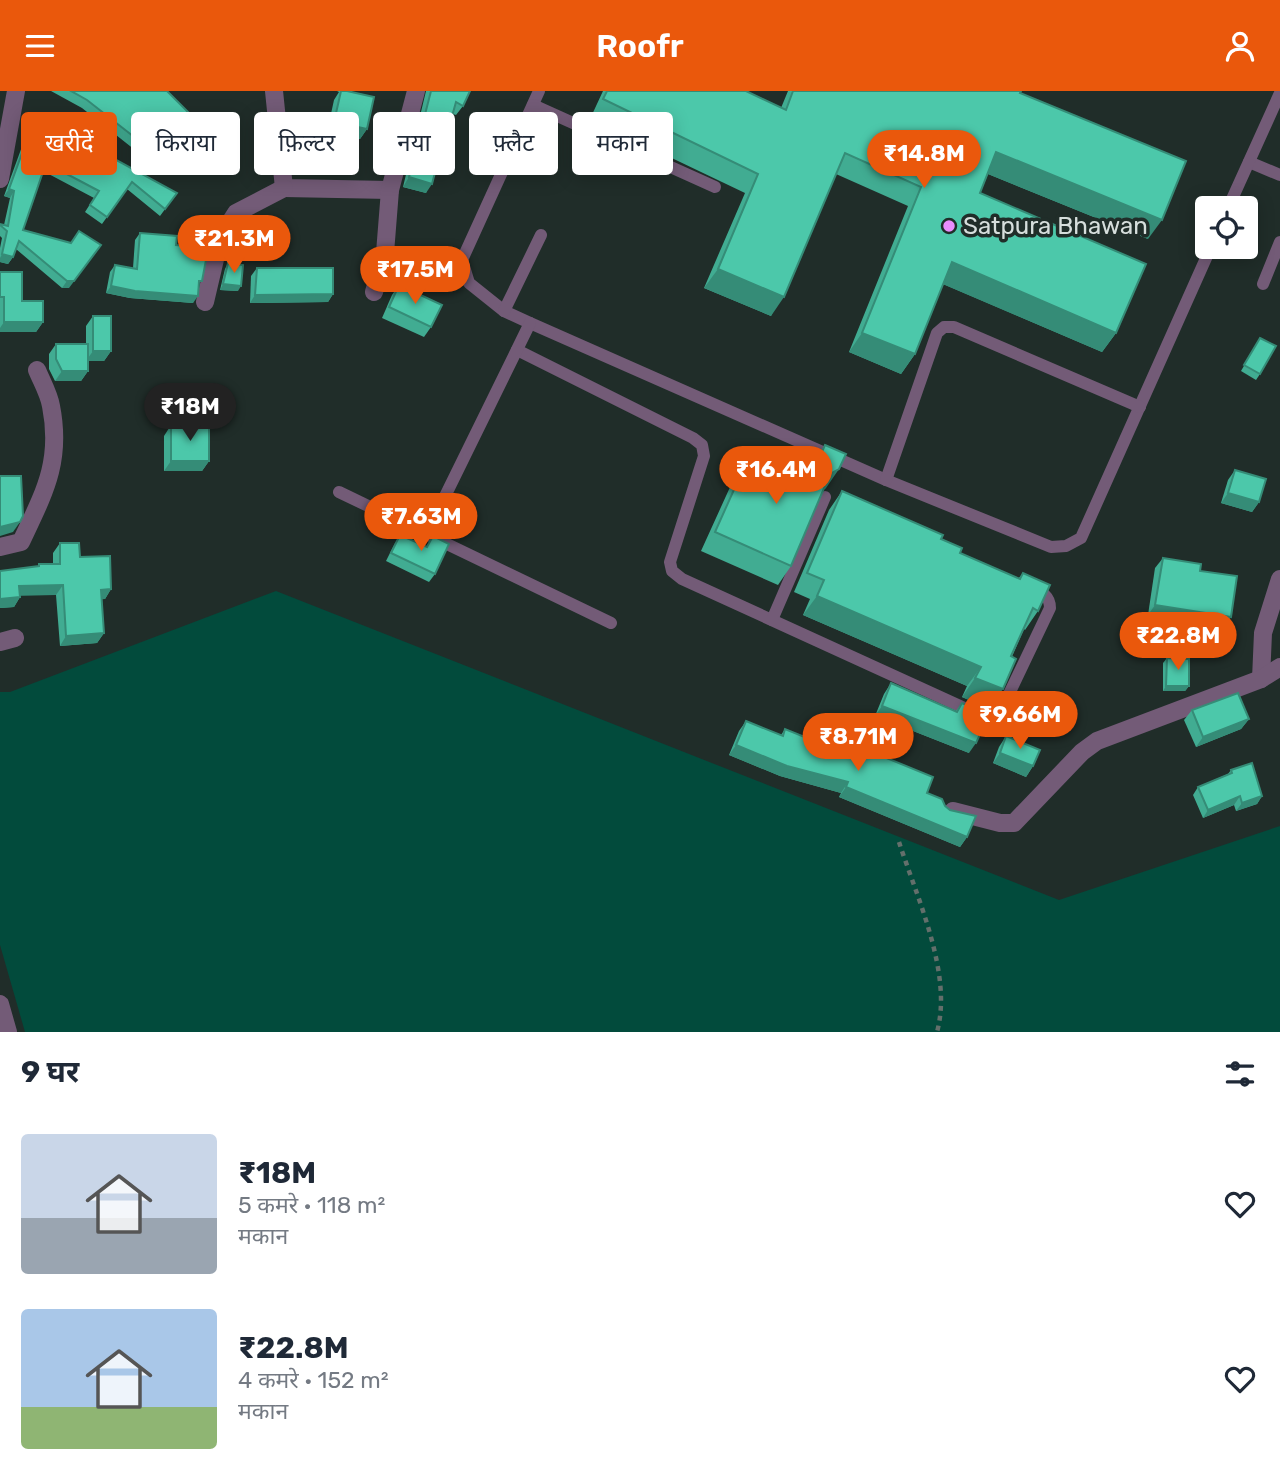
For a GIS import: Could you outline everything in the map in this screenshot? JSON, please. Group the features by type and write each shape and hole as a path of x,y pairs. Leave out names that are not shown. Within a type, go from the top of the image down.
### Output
{"street":[{"path":"0,179 16,91"},
{"path":"274,91 284,188"},
{"path":"374,292 385,253 390,190 417,91"},
{"path":"205,302 220,238 236,212 284,188 390,190"},
{"path":"0,547 21,542 47,486 55,453 51,404 37,370"},
{"path":"1261,679 1263,633 1280,579"},
{"path":"946,809 1000,823 1014,823 1097,741 1261,679 1280,667"},
{"path":"0,1005 8,1032"}],"lane":[{"path":"539,91 462,260 469,283 504,311 530,323 886,480 1051,547 1066,546 1081,538 1206,259"},
{"path":"1233,196 1280,93"},
{"path":"533,105 715,187"},
{"path":"1249,162 1280,175"},
{"path":"504,311 541,235"},
{"path":"1264,284 1280,242"},
{"path":"427,533 530,323"},
{"path":"886,480 937,333 944,327 954,327 1140,407"},
{"path":"517,350 693,438 702,445 704,456 670,562 672,571 682,579 984,717 999,715 1050,608 1050,601 1044,593 1019,583"},
{"path":"339,492 611,623"},
{"path":"772,620 825,497"}],"path":[{"path":"899,842 938,963 942,987 937,1032"}],"green space":[{"path":"276,591 1059,900 1280,826 1280,1032 25,1032 0,945 0,692 10,692"}],"building":[{"path":"71,91 167,91 188,112 131,112 131,134 117,123 117,112 102,112"},
{"path":"341,91 374,97 367,129 359,127 359,112 336,112"},
{"path":"431,91 470,91 463,106 456,102 453,112 426,112"},
{"name":"Satpura Bhawan","path":"607,91 746,91 786,110 793,91 1021,91 1020,93 1186,161 1162,220 996,152 980,193 1146,264 1116,333 952,262 915,354 862,333 921,187 845,153 784,297 718,269 758,174 673,133 673,112 630,112 603,99"},
{"path":"21,156 21,175 42,175 23,230 71,243 79,231 101,245 74,281 67,281 19,241 13,257 2,254 7,231 0,224 8,226 14,191 9,189"},
{"path":"117,160 131,168 131,175 144,175 177,193 165,209 132,182 107,217 90,205 99,191 69,175 117,175"},
{"path":"410,175 434,175 432,184"},
{"path":"140,233 177,236 176,245 202,247 201,259 206,260 202,281 199,281 198,296 135,291 111,286 115,265 137,269"},
{"path":"228,263 243,265 241,286 223,284"},
{"path":"257,268 333,268 333,294 255,295"},
{"path":"0,272 22,272 22,301 43,301 43,322 4,322"},
{"path":"399,285 442,305 431,327 389,307"},
{"path":"93,316 111,316 111,351 93,351"},
{"path":"1260,338 1276,346 1260,374 1244,365"},
{"path":"56,344 88,344 88,371 62,371 56,359"},
{"path":"171,425 209,425 209,461 171,461"},
{"path":"825,445 846,454 839,469 830,474 791,566 715,532 750,454 809,481"},
{"path":"1235,470 1266,479 1259,502 1228,493"},
{"path":"0,476 21,476 23,516 20,522 0,527"},
{"path":"842,491 943,535 941,539 962,548 960,553 1020,579 1023,573 1050,585 1038,611 1033,608 1011,656 1016,659 1003,689 975,678 981,667 817,596 824,580 807,573"},
{"path":"400,535 427,547 433,536 449,544 435,574 391,553"},
{"path":"60,543 79,543 80,557 110,556 111,589 101,590 104,633 66,636 63,585 19,586 20,597 0,599 0,571 39,564 60,564"},
{"path":"1163,558 1201,564 1200,571 1237,576 1231,617 1155,605"},
{"path":"1167,658 1189,659 1189,686 1166,686"},
{"path":"891,683 957,712 962,703 989,715 976,743 882,706"},
{"path":"1238,693 1249,719 1203,737 1192,710"},
{"path":"746,721 783,736 785,729 807,738 860,751 862,748 933,777 927,793 942,799 950,810 976,816 967,837 846,787 848,782 787,766 736,745"},
{"path":"1006,736 1040,750 1033,766 1000,753"},
{"path":"1252,763 1262,796 1242,803 1240,796 1208,810 1198,787 1232,773 1231,770"}],"place":[{"name":"Satpura Bhawan","path":"949,226"}]}
